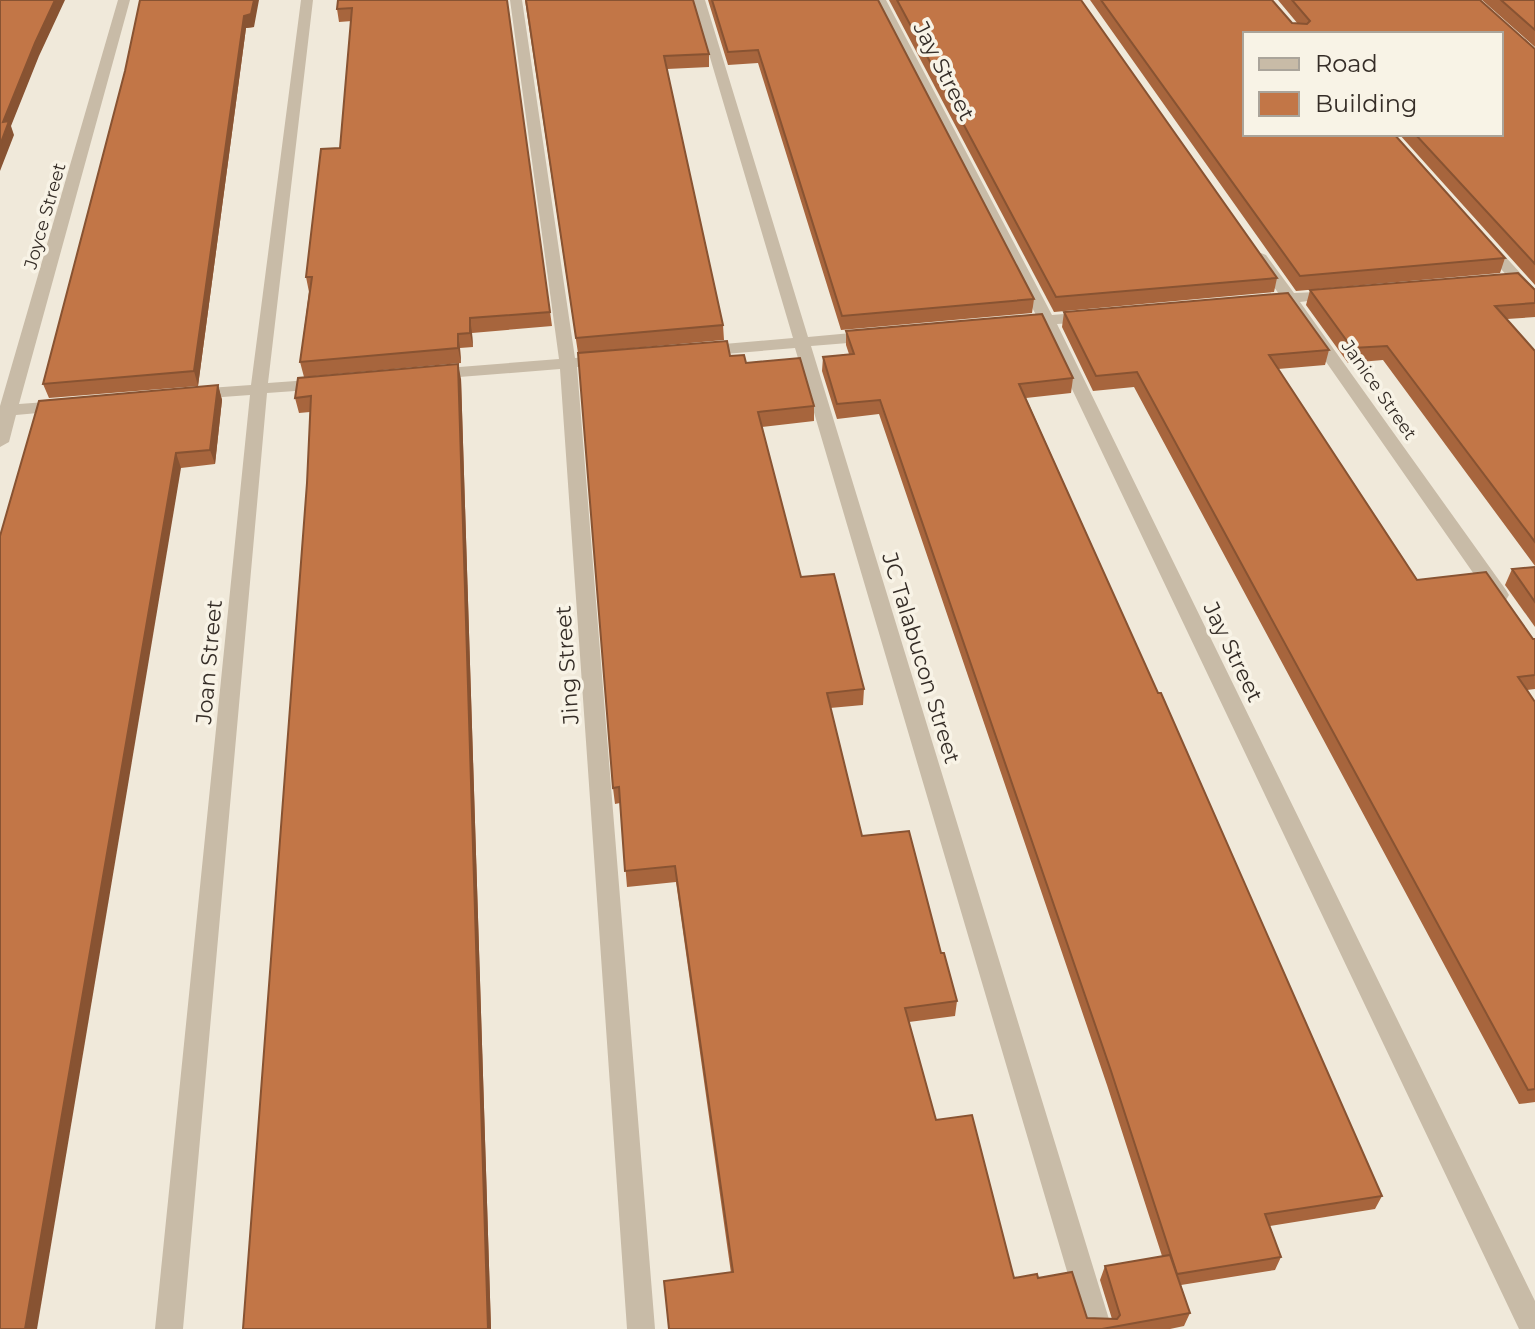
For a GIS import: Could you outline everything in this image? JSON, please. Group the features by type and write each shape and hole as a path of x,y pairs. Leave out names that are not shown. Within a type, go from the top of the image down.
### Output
{"street":[{"name":"Joyce Street","path":"0,442 5,411 124,0"},
{"name":"Joan Street","path":"169,1329 259,389 307,0"},
{"name":"Jing Street","path":"516,0 568,363 641,1329"},
{"name":"JC Talabucon Street","path":"699,0 1098,1329"},
{"name":"Jay Street","path":"880,0 1047,320 1534,1329"},
{"path":"1479,237 1510,279 1535,298"},
{"name":"Janice Street","path":"1253,246 1508,608"},
{"path":"1244,302 1350,293"},
{"path":"1001,324 1107,315"},
{"path":"677,354 894,334"},
{"path":"414,376 630,358"},
{"path":"181,396 337,383"},
{"path":"5,411 72,405"}],"building":[{"path":"0,0 55,0 3,122 9,121 0,145"},
{"path":"140,0 254,0 251,14 244,16 194,371 43,384 125,71"},
{"path":"338,0 507,0 550,312 470,318 470,333 458,334 458,348 300,362 312,277 306,277 321,149 340,148 352,8 337,9"},
{"path":"526,0 693,0 709,54 664,56 723,325 576,338"},
{"path":"712,0 878,0 1034,299 842,316 758,50 728,52"},
{"path":"897,0 1081,0 1277,278 1056,297"},
{"path":"1101,0 1272,0 1292,23 1307,24 1310,21 1292,0 1480,0 1535,49 1535,264 1417,136 1503,136 1503,32 1243,32 1243,136 1396,136 1505,258 1300,276"},
{"path":"1501,0 1535,0 1535,30"},
{"path":"1518,273 1535,290 1535,303 1495,306 1535,351 1535,542 1387,346 1352,348 1310,290"},
{"path":"1288,293 1329,350 1269,355 1417,580 1486,572 1535,639 1535,675 1518,677 1535,702 1535,1089 1528,1090 1137,372 1096,376 1064,312"},
{"path":"1042,314 1073,378 1019,384 1158,693 1161,693 1382,1196 1265,1214 1281,1257 1177,1274 1111,1071 880,400 837,404 823,357 854,354 846,331"},
{"path":"727,341 730,356 744,355 746,363 800,358 814,406 758,412 801,577 834,574 864,689 827,693 862,836 909,831 957,1001 905,1008 936,1120 972,1115 1014,1278 1037,1274 1038,1278 1072,1272 1087,1318 1117,1319 1120,1315 1105,1266 1170,1255 1190,1313 1102,1329 669,1329 664,1281 733,1272 675,866 625,871 619,787 613,788 578,353"},
{"path":"458,364 488,1329 243,1329 307,483 311,396 295,398 298,378"},
{"path":"218,385 210,450 176,453 25,1329 0,1329 0,536 39,401"},
{"path":"1535,567 1535,602 1512,569"}]}
